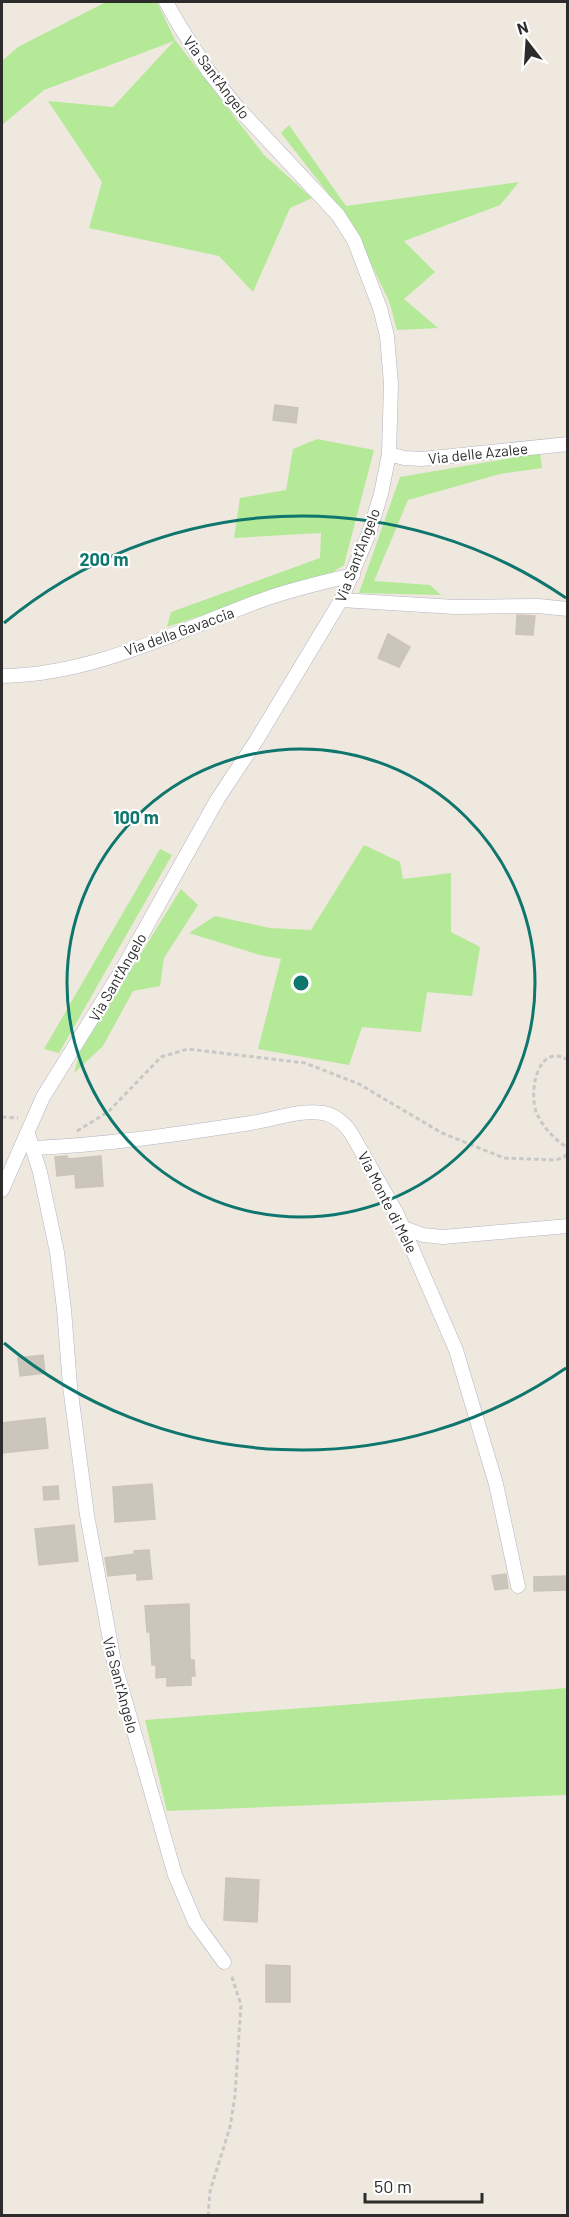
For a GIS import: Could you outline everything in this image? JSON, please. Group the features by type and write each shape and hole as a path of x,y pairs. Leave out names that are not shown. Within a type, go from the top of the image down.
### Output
{"street":[{"name":"Via Sant'Angelo","path":"2,1190 30,1141 34,1120 43,1097 122,970 217,800 256,741 341,600 353,575 381,494 390,454 391,376 387,336 380,308 354,240 338,215 237,107 209,72 166,2"},
{"name":"Via delle Azalee","path":"390,454 422,459 567,444"},
{"name":"Via della Gavaccia","path":"2,676 36,674 97,660 169,636 267,598 353,575"},
{"path":"341,600 455,607 538,606 567,609"},
{"name":"Via Monte di Mele","path":"30,1141 103,1142 251,1123 304,1113 325,1113 340,1120 351,1133 404,1228 456,1350 496,1484 518,1586"},
{"name":"Via Sant'Angelo","path":"30,1141 57,1252 70,1386 87,1515 114,1662 175,1875 195,1922 224,1962"},
{"path":"404,1228 423,1235 443,1237 567,1226"}],"path":[{"path":"74,1133 108,1112 161,1057 188,1049 305,1063 359,1084 442,1133 504,1158 555,1160 563,1158 567,1151 538,1115 533,1095 538,1068 554,1056 567,1060"},
{"path":"2,1117 34,1120"},
{"path":"208,2216 210,2191 230,2127 241,2029 242,2005 224,1962"}],"green space":[{"path":"106,2 157,2 175,40 264,155 312,198 290,208 253,292 219,256 89,228 102,182 48,101 113,107 174,41 44,90 2,125 2,61 18,47"},
{"path":"289,125 346,206 519,182 500,205 404,241 435,272 404,299 438,328 397,330 389,301 352,224 281,133"},
{"path":"317,439 374,450 344,565 330,574 167,627 171,612 320,558 321,533 234,538 240,498 286,490 293,449"},
{"path":"540,453 542,468 500,474 408,500 374,581 430,585 441,595 359,593 400,477"},
{"path":"364,845 400,862 403,879 451,873 451,932 480,947 472,996 427,992 421,1032 362,1027 349,1065 258,1049 281,959 260,955 189,933 215,916 270,928 311,930"},
{"path":"160,849 172,855 59,1053 44,1049"},
{"path":"181,889 198,905 164,958 160,986 133,991 103,1046 74,1073 80,1052"},
{"path":"567,1688 567,1795 167,1811 145,1720"}],"building":[{"path":"275,405 298,408 296,423 273,420"},
{"path":"517,615 535,616 533,635 516,634"},
{"path":"388,634 410,647 399,667 378,658"},
{"path":"67,1156 68,1159 101,1156 103,1186 76,1188 75,1174 57,1176 55,1157"},
{"path":"43,1355 45,1373 20,1376 18,1358"},
{"path":"45,1418 48,1448 2,1453 2,1423"},
{"path":"152,1484 155,1519 115,1522 113,1487"},
{"path":"58,1486 59,1499 44,1500 43,1487"},
{"path":"74,1525 78,1561 39,1565 35,1529"},
{"path":"149,1550 152,1579 137,1580 137,1573 108,1576 105,1558"},
{"path":"506,1574 508,1588 495,1590 492,1576"},
{"path":"567,1576 567,1590 534,1591 534,1577"},
{"path":"189,1604 190,1660 194,1660 195,1676 191,1676 191,1685 167,1686 167,1677 156,1678 156,1665 152,1665 150,1632 147,1632 145,1606"},
{"path":"226,1878 259,1880 257,1922 224,1920"},
{"path":"266,1965 290,1966 290,2002 266,2002"}]}
